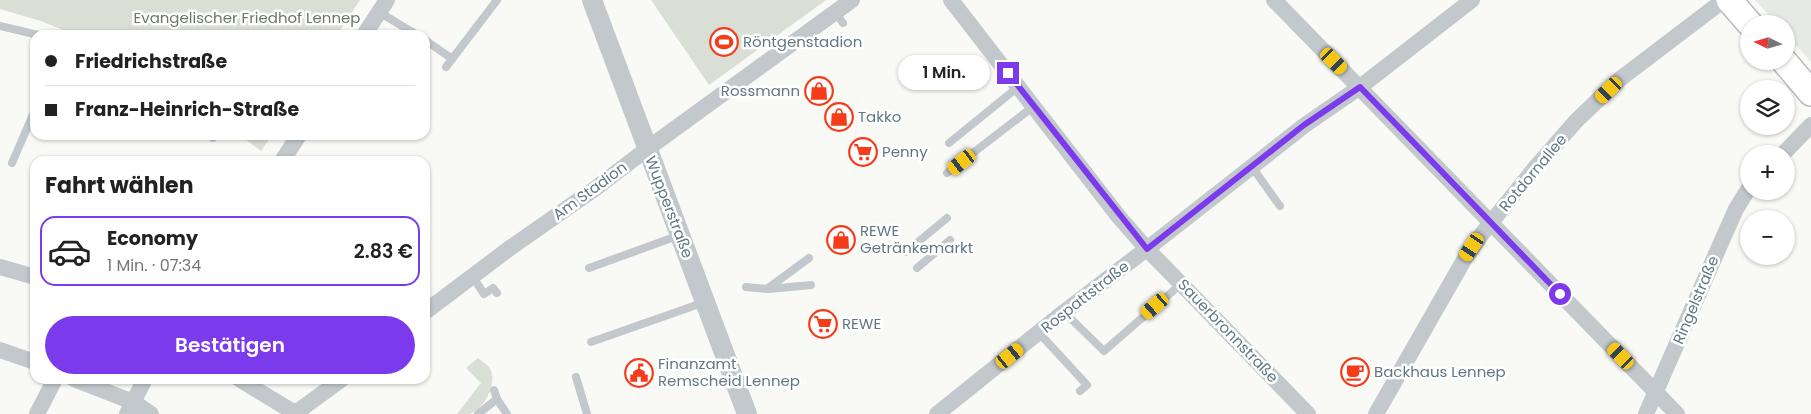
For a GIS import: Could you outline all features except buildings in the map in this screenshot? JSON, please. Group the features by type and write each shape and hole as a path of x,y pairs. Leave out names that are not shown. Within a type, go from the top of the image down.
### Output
{"main road":[{"path":"1730,0 1742,15"},
{"path":"1792,70 1811,93"}],"street":[{"name":"Wupperstraße","path":"592,0 747,414"},
{"name":"Am Stadion","path":"430,308 647,149 839,18 852,0"},
{"name":"Sauerbronnstraße","path":"951,0 1147,249 1308,414"},
{"path":"1274,0 1677,414"},
{"name":"Rospattstraße","path":"936,414 1304,125 1360,87 1472,0"},
{"name":"Rotdornallee","path":"1376,414 1464,260 1481,235 1535,168 1576,122 1620,79 1724,0"},
{"path":"367,30 383,6"},
{"path":"1792,145 1811,125"},
{"path":"285,156 296,140"},
{"name":"Ringelstraße","path":"1646,414 1742,200"},
{"path":"0,267 30,276"},
{"path":"0,350 30,360"},
{"path":"37,414 52,384"},
{"path":"84,384 130,408 151,414"},
{"path":"130,408 142,384"},
{"path":"247,384 298,413 336,384"}],"lane":[{"path":"446,67 497,0"},
{"path":"383,6 411,30"},
{"path":"0,26 30,33"},
{"path":"430,43 452,58"},
{"path":"949,143 1018,86"},
{"path":"947,173 1034,106"},
{"path":"12,163 30,122"},
{"path":"1252,167 1280,206"},
{"path":"906,252 947,218"},
{"path":"589,268 680,235"},
{"path":"917,268 950,240"},
{"path":"767,289 809,258"},
{"path":"473,277 484,294 493,288 497,293"},
{"path":"1064,312 1104,352 1181,284"},
{"path":"746,287 767,289 811,285"},
{"path":"591,342 705,302"},
{"path":"1039,333 1087,384 1080,391"},
{"path":"576,378 587,414"},
{"path":"494,390 497,399 507,414"},
{"path":"478,414 497,399"}],"shaded area":[{"path":"1755,0 1811,0 1811,62 1795,44 1795,15 1769,15"}],"green space":[{"name":"Evangelischer Friedhof Lennep","path":"0,0 360,0 340,30 63,30 41,21 0,9"},
{"name":"Röntgenstadion","path":"651,0 826,0 709,85"},
{"path":"247,140 269,140 261,151"},
{"path":"478,358 488,366 491,372 492,378 489,393 475,411 469,414 457,414 481,383 466,368"}],"place":[{"name":"Röntgenstadion","path":"724,42"},
{"name":"Rossmann","path":"819,91"},
{"name":"Takko","path":"839,117"},
{"name":"Penny","path":"863,152"},
{"name":"REWE Getränkemarkt","path":"841,240"},
{"name":"REWE","path":"823,324"},
{"name":"Backhaus Lennep","path":"1355,372"},
{"name":"Finanzamt Remscheid Lennep","path":"639,373"}],"route":[{"path":"1008,73 1119,216 1147,249 1304,125 1360,87 1560,294"}]}
